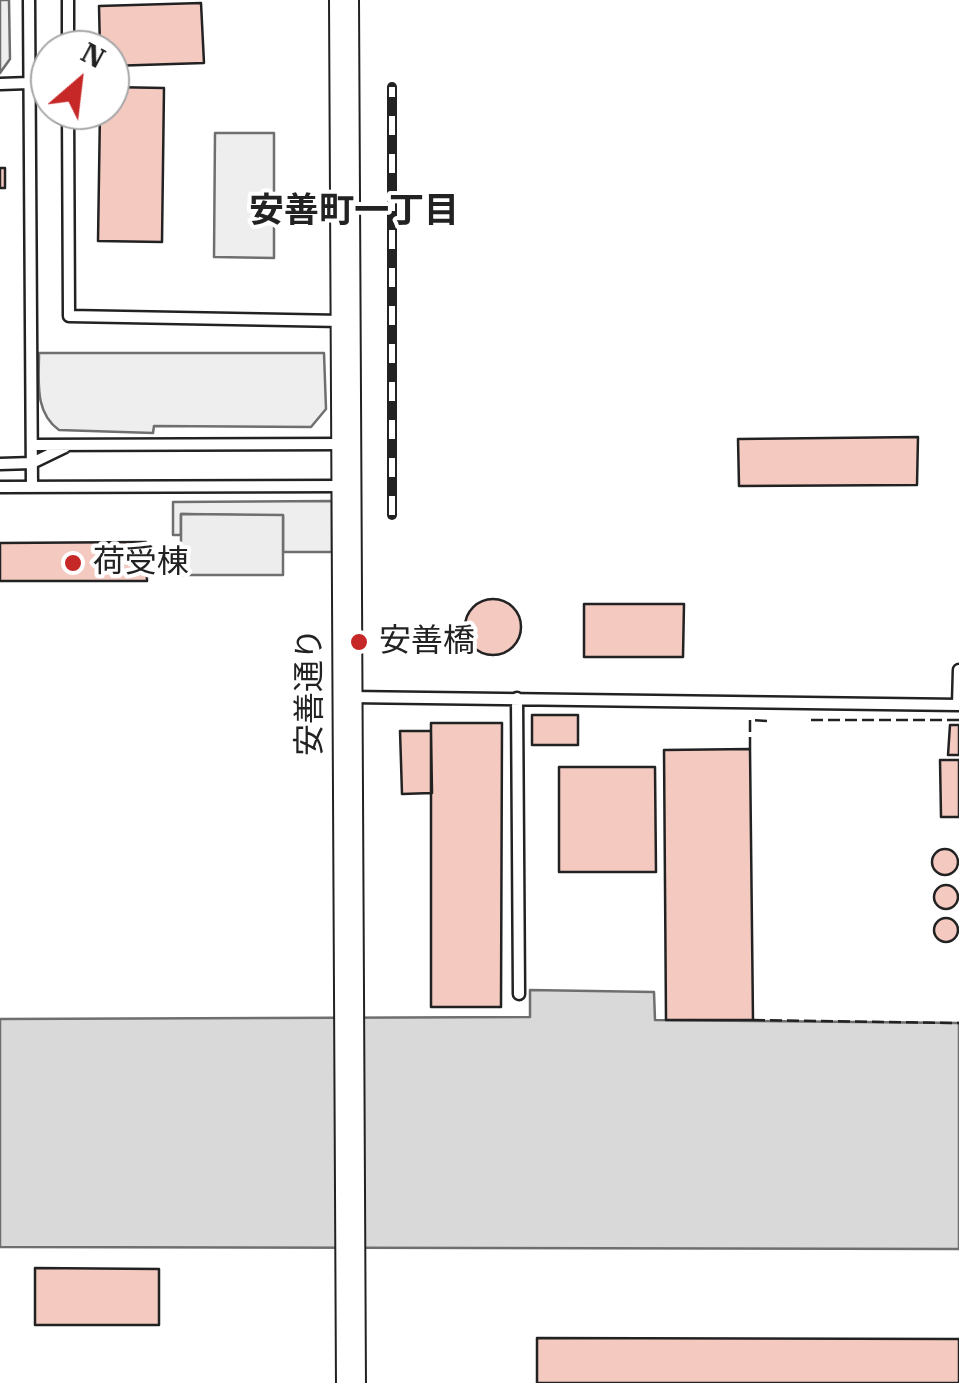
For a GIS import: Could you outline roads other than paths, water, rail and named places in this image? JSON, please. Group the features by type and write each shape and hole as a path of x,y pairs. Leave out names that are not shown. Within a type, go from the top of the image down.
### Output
{"street":[{"name":"安善通り","path":"344,0 351,1383"}],"lane":[{"path":"28,0 32,486"},
{"path":"68,0 68,30"},
{"path":"0,84 29,84"},
{"path":"68,130 69,316 345,322"},
{"path":"0,464 32,464 71,444"},
{"path":"32,445 345,444"},
{"path":"0,486 345,486"},
{"path":"346,698 958,705 959,670"},
{"path":"516,698 519,994"}],"railway":[{"path":"392,87 392,515"}],"place":[{"name":"荷受棟","path":"73,563"},
{"name":"安善橋","path":"359,642"}],"district":[{"name":"安善町一丁目","path":"354,212"}]}
